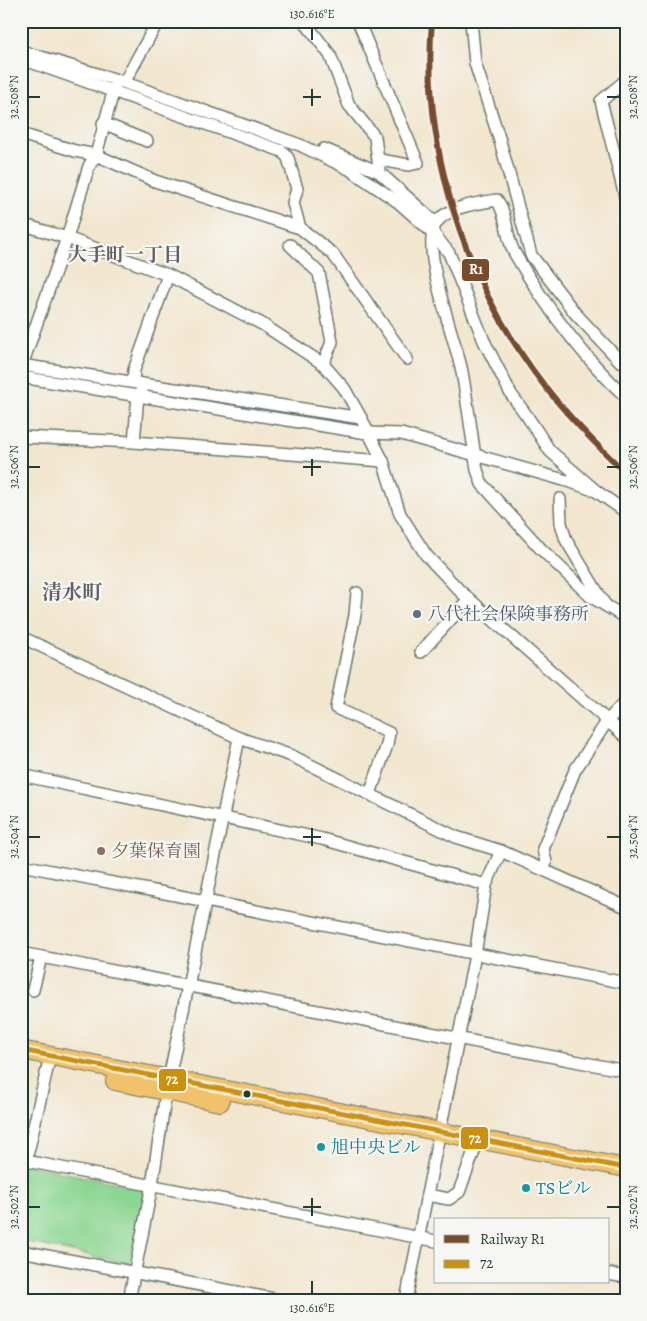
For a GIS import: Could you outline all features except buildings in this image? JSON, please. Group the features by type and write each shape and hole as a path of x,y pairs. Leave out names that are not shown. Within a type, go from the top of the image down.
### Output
{"highway":[{"path":"21,1050 49,1061 168,1087 438,1138 626,1168"},
{"path":"21,1061 49,1061"},
{"path":"438,1138 474,1151 626,1179"}],"street":[{"path":"158,21 118,82 103,123 96,155 88,166 67,238 22,365 361,418"},
{"path":"304,21 330,56 349,105 375,136 379,166 434,228 449,253 456,266 472,314 511,394 550,451 596,492 626,512"},
{"path":"21,51 298,138 379,166 418,163 358,21"},
{"path":"472,21 475,63 500,141 531,255 575,313 620,362 626,362"},
{"path":"21,43 282,151 288,158 296,189 293,202 300,228"},
{"path":"21,58 118,82 300,145 349,169 434,228"},
{"path":"626,80 601,101 626,200"},
{"path":"103,123 147,141"},
{"path":"21,134 75,152 96,155 155,181 300,228 333,254 407,359"},
{"path":"626,396 567,333 514,252 503,208 497,200 454,210 434,228 434,260 462,372 476,470 482,484 541,549 590,596 626,618"},
{"path":"21,224 67,238 168,275 262,324 323,364 344,388 361,418 362,432 383,461 400,514 426,555 469,599 608,720 626,738"},
{"path":"290,245 319,273 332,342 323,364"},
{"path":"319,273 333,254"},
{"path":"134,442 138,395 142,392 136,382 134,370 168,275"},
{"path":"21,377 362,432 401,434 474,453 596,492"},
{"path":"21,437 134,442 383,461"},
{"path":"541,473 552,466 557,457"},
{"path":"560,499 561,523 566,540 604,604"},
{"path":"357,593 355,615 336,708 389,733 388,745 370,794"},
{"path":"421,652 469,599"},
{"path":"21,637 238,738 292,756 456,837 501,851 626,907"},
{"path":"544,870 546,862 543,849 575,770 608,720 626,701"},
{"path":"129,1300 152,1185 168,1087 238,738"},
{"path":"21,775 222,816 322,839 486,885"},
{"path":"406,1300 475,954 486,885 501,851"},
{"path":"21,865 626,983"},
{"path":"21,953 458,1037 626,1072"},
{"path":"33,990 41,957"},
{"path":"49,1061 24,1161 434,1240"},
{"path":"427,1195 449,1199 459,1192 474,1151"},
{"path":"21,1251 279,1300"},
{"path":"610,1274 626,1277"}],"green space":[{"path":"21,1164 146,1189 130,1264 21,1241"}],"rail line":[{"name":"R1","path":"432,21 430,65 439,153 449,196 463,239 480,280 500,319 546,388 571,418 626,473"}],"transit line":[{"name":"72","path":"21,1050 626,1168"}],"place":[{"name":"八代社会保険事務所","path":"417,614"},
{"name":"夕葉保育園","path":"101,851"},
{"name":"旭中央ビル","path":"321,1147"},
{"name":"TSビル","path":"526,1188"}],"district":[{"name":"大手町一丁目","path":"125,254"},
{"name":"清水町","path":"72,592"}]}
